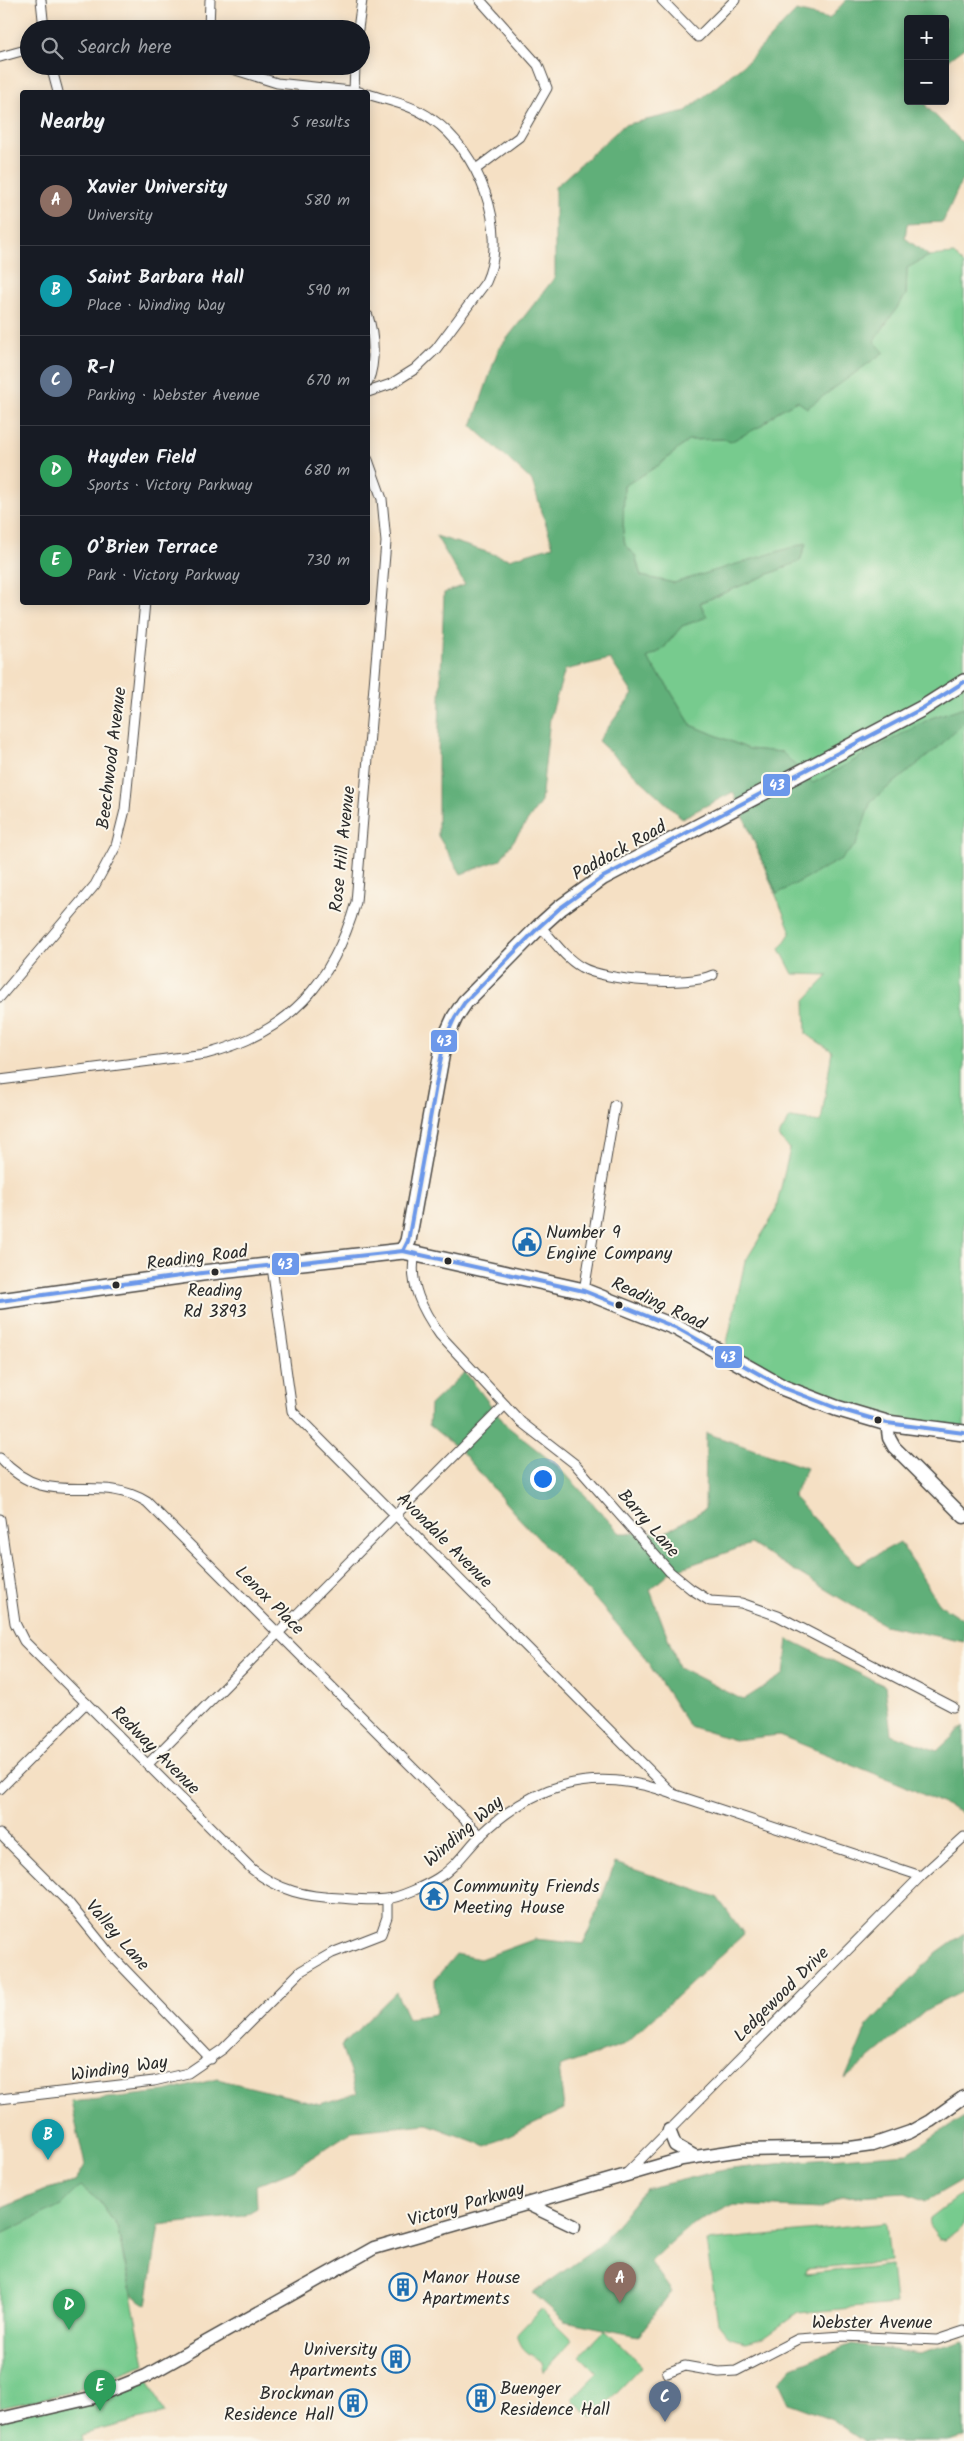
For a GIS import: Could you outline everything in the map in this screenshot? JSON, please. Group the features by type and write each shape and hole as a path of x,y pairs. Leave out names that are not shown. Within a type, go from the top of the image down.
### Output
{"main road":[{"name":"Paddock Road","path":"409,1252 408,1241 444,1041 448,1030 465,1002 540,926 603,877 923,708 964,682"},
{"name":"Reading Road","path":"0,1301 202,1273 409,1252 584,1291 677,1328 784,1388 857,1416 887,1423 964,1433"}],"street":[{"path":"41,0 43,20"},
{"path":"209,20 210,0"},
{"path":"359,20 362,0"},
{"path":"476,169 518,137 527,127 547,88 538,65 480,0"},
{"path":"662,0 698,37 735,0"},
{"path":"0,57 20,51"},
{"path":"53,75 57,90"},
{"path":"252,75 278,83 339,90"},
{"path":"356,75 357,90"},
{"path":"370,95 401,104 431,118 452,136 476,169 489,209 495,248 491,270 486,282 436,349 415,369 391,384 370,391"},
{"path":"370,330 373,351 370,369"},
{"name":"Rose Hill Avenue","path":"0,1080 206,1054 228,1048 264,1032 283,1020 314,990 327,972 349,925 356,902 386,539 382,499 370,466"},
{"name":"Beechwood Avenue","path":"0,997 95,886 116,846 125,810 145,605"},
{"path":"540,926 572,961 586,970 603,976 653,981 702,980 713,975"},
{"path":"584,1291 615,1105"},
{"name":"Barry Lane","path":"409,1252 412,1276 420,1301 430,1321 452,1349 533,1433 553,1445 575,1464 670,1572 710,1601 741,1603 778,1616 954,1708"},
{"name":"Avondale Avenue","path":"272,1267 292,1411 675,1796"},
{"path":"148,1764 505,1404"},
{"path":"887,1423 889,1438 894,1447 964,1518"},
{"name":"Lenox Place","path":"0,1458 18,1474 45,1486 78,1490 110,1488 129,1492 147,1502 481,1836"},
{"name":"Redway Avenue","path":"0,1519 15,1623 24,1641 252,1869 277,1886 302,1895 319,1898 387,1899"},
{"path":"0,1789 86,1703"},
{"name":"Winding Way","path":"0,2099 154,2082 188,2073 223,2049 301,1971 332,1953 380,1934 388,1918 387,1899 439,1878 481,1836 518,1804 554,1788 571,1783 589,1780 624,1781 642,1784 921,1876"},
{"name":"Valley Lane","path":"0,1834 68,1902 110,1954 211,2058"},
{"name":"Ledgewood Drive","path":"623,2176 921,1876 964,1837"},
{"name":"Victory Parkway","path":"0,2419 91,2398 146,2376 374,2248 652,2166 694,2156 742,2150 850,2148 872,2144 910,2132 930,2121 964,2097"},
{"path":"669,2130 675,2145 683,2152 694,2156"},
{"path":"528,2204 574,2226"},
{"name":"Webster Avenue","path":"667,2373 685,2366 719,2372 736,2371 798,2339 842,2336 937,2340 964,2330"}],"green space":[{"path":"846,0 964,0 964,48 949,59 949,15 904,15 904,105 926,105 964,144 964,181 962,180 943,222 907,224 905,238 929,256 907,268 906,295 874,341 884,352 807,408 797,401 777,412 761,426 730,442 725,439 689,440 659,465 624,486 623,532 625,545 635,555 641,576 674,583 806,543 800,561 700,603 707,617 682,626 662,650 647,658 668,687 691,725 749,749 782,752 813,783 931,718 964,707 964,721 939,747 871,801 856,845 841,859 777,894 733,792 682,818 598,741 633,694 610,659 565,670 550,718 541,802 500,860 461,874 438,836 438,753 444,593 465,585 436,536 509,559 553,546 532,481 472,426 498,350 555,277 555,187 624,125 686,111 748,61 796,11 829,19"},
{"path":"954,254 964,264 964,1433 887,1423 724,1356 745,1262 775,1213 790,1149 778,1137 790,1118 821,1122 832,1051 806,1034 805,1000 829,975 793,974 780,949 791,932 739,805 782,752 749,749 691,725 668,687 647,658 662,650 682,626 707,617 700,603 800,561 806,544 674,583 641,576 635,555 625,545 623,532 624,486 659,465 689,440 725,439 761,426 777,412 883,352 873,341 906,295 907,267 929,256"},
{"path":"465,1372 507,1426 560,1468 620,1533 664,1533 705,1509 706,1433 807,1468 793,1496 858,1565 900,1542 939,1604 964,1620 964,1642 884,1625 751,1544 670,1572 650,1590 679,1667 743,1700 784,1674 788,1639 885,1686 891,1734 937,1751 964,1726 964,1814 903,1785 779,1735 734,1740 689,1726 641,1652 589,1592 516,1515 461,1451 429,1425 430,1405"},
{"path":"615,1863 717,1897 744,1934 625,2044 559,2067 564,2109 486,2146 427,2124 352,2131 293,2170 256,2185 257,2208 243,2216 159,2225 147,2305 132,2295 117,2226 98,2200 80,2186 61,2205 0,2235 0,2209 48,2189 75,2182 85,2165 71,2102 165,2092 217,2079 320,2104 357,2093 341,2046 396,1992 408,2018 436,2014 435,1979 456,1954 480,1959 535,1939 584,1944"},
{"path":"964,1933 964,1991 929,2008 845,2079 867,2026 936,1953"},
{"path":"964,2116 964,2179 926,2201 905,2193 842,2197 820,2209 732,2205 690,2226 650,2261 672,2292 638,2336 565,2321 533,2293 598,2247 645,2189 723,2170 802,2161 908,2153"},
{"path":"75,2182 98,2200 117,2226 145,2364 67,2393 0,2408 0,2209 48,2189"},
{"path":"964,2192 964,2225 945,2240 939,2239 929,2226 930,2218"},
{"path":"886,2223 890,2261 806,2269 805,2274 891,2265 895,2304 798,2313 764,2337 746,2342 730,2338 718,2323 706,2241"},
{"path":"541,2309 572,2340 543,2372 541,2362 523,2348 517,2334"},
{"path":"605,2330 642,2366 592,2418 572,2399 597,2373 580,2356"},
{"path":"964,2341 964,2437 948,2441 864,2441 832,2419 789,2403 779,2382 792,2367 852,2344 920,2354"},
{"path":"146,2376 165,2413 81,2435 82,2441 0,2441 0,2419"}],"transit line":[{"name":"43","path":"403,1251 408,1241 444,1041 455,1017 465,1002 540,926 560,908 603,877 923,708 964,682"},
{"name":"43","path":"0,1301 202,1273 403,1251 584,1291 677,1328 784,1388 836,1408 887,1423 964,1433"}],"place":[{"name":"Number 9 Engine Company","path":"527,1242"},
{"name":"Reading Rd 3893","path":"215,1272"},
{"name":"Community Friends Meeting House","path":"434,1896"},
{"name":"Saint Barbara Hall","path":"48,2160"},
{"name":"Manor House Apartments","path":"403,2287"},
{"name":"Xavier University","path":"620,2303"},
{"name":"Hayden Field","path":"69,2330"},
{"name":"University Apartments","path":"396,2359"},
{"name":"Buenger Residence Hall","path":"481,2398"},
{"name":"Brockman Residence Hall","path":"353,2403"},
{"name":"O’Brien Terrace","path":"100,2411"},
{"name":"R-1","path":"665,2422"}]}
